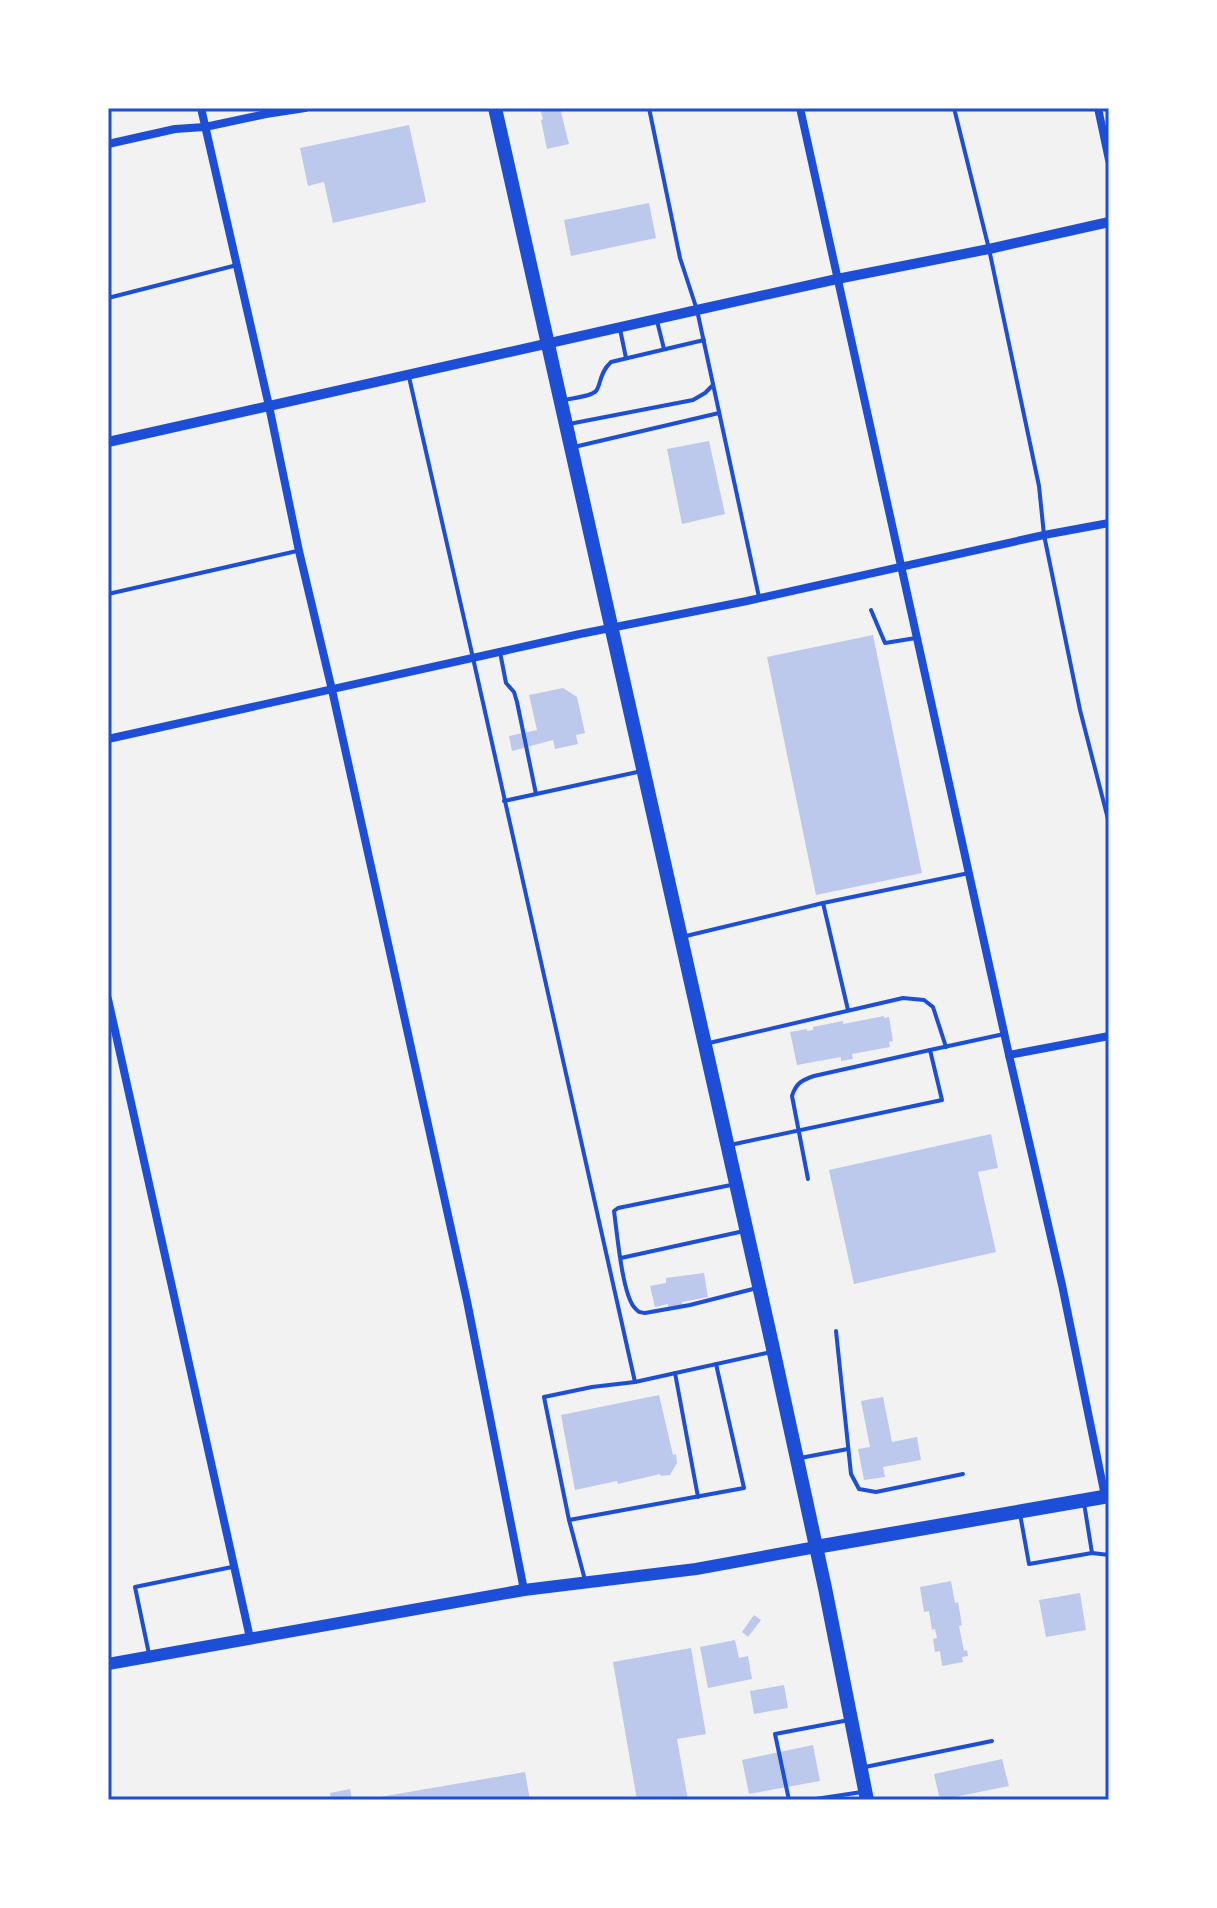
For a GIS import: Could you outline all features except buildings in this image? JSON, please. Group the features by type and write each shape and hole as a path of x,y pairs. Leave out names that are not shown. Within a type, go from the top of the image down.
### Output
{"main road":[{"path":"495,108 797,1459 866,1796"},
{"path":"108,1664 524,1590 696,1569 1107,1496"}],"street":[{"path":"201,108 467,1301 524,1590"},
{"path":"108,144 175,129 205,127 305,108"},
{"path":"800,108 1107,1496"},
{"path":"1098,108 1109,160"},
{"path":"108,442 837,279 1109,222"},
{"path":"108,739 1109,523"},
{"path":"108,999 250,1638"},
{"path":"1009,1055 1109,1036"}],"lane":[{"path":"649,108 680,258 704,340 759,598"},
{"path":"954,108 989,249 1039,486 1044,535 1080,710 1109,823"},
{"path":"108,298 237,265"},
{"path":"656,319 664,349"},
{"path":"619,327 626,358"},
{"path":"561,400 597,390 601,374 611,362 704,340"},
{"path":"408,375 635,1382"},
{"path":"567,424 693,400 713,385"},
{"path":"572,447 719,413"},
{"path":"108,594 299,551"},
{"path":"871,610 885,643 916,638"},
{"path":"500,652 506,683 514,692 517,702 536,794"},
{"path":"504,801 644,770"},
{"path":"681,938 823,903 969,873"},
{"path":"823,903 848,1011"},
{"path":"704,1044 903,998 924,1000 933,1007 946,1047"},
{"path":"808,1179 792,1096 795,1086 801,1081 1004,1034"},
{"path":"727,1146 942,1100 930,1050"},
{"path":"736,1185 615,1209 627,1292 639,1312 653,1312 759,1287"},
{"path":"621,1258 746,1231"},
{"path":"836,1331 851,1474 859,1489 876,1492 963,1474"},
{"path":"580,1583 544,1397 635,1382 773,1351"},
{"path":"569,1520 744,1488 716,1364"},
{"path":"675,1373 698,1497"},
{"path":"797,1459 848,1449"},
{"path":"1083,1500 1092,1553"},
{"path":"1019,1512 1029,1564 1092,1553 1109,1555"},
{"path":"149,1656 135,1587 235,1567"},
{"path":"789,1800 775,1734 851,1720"},
{"path":"860,1768 992,1741"},
{"path":"809,1800 866,1796"}]}
